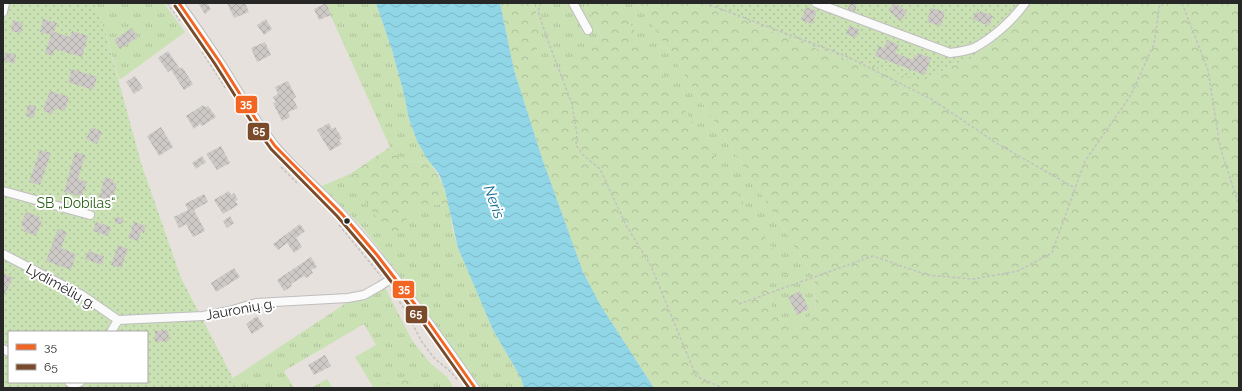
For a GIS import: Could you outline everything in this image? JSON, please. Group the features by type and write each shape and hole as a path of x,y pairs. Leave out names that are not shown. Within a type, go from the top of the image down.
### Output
{"street":[{"path":"3,12 5,3"},
{"path":"179,3 255,118 276,147 340,213 394,277 475,388"},
{"path":"573,3 588,30"},
{"path":"816,3 950,53 962,52 974,48 998,31 1019,12 1025,3"},
{"path":"3,191 90,215"},
{"name":"Lydimėlių g.","path":"3,254 82,295 118,320"},
{"name":"Jauronių g.","path":"118,320 203,316 229,311 256,303 348,298 364,295 394,277"},
{"path":"112,331 118,320"}],"path":[{"path":"541,3 538,11 572,104 577,134 576,145 582,154 600,169 626,225 650,266 696,376 723,388"},
{"path":"705,3 846,56 933,100 996,143 1075,188"},
{"path":"740,304 873,256 927,275 974,279 1018,271 1052,253 1085,161 1131,96 1154,44 1160,3"},
{"path":"1182,3 1208,70 1220,147 1239,205"}],"green space":[{"name":"SB „Dobilas“","path":"3,3 95,3 105,31 141,163 181,278 238,388 3,388"},
{"path":"95,3 164,3 185,32 119,79"},
{"path":"325,3 376,3 392,50 409,119 417,141 428,160 416,162 406,161 398,157 390,147"},
{"path":"500,3 533,3 539,27 537,50 538,58 546,66 554,70 562,70 570,67 584,56 601,36 585,3 617,3 788,273 768,285 773,311 787,323 796,323 803,321 816,310 814,276 638,3 700,3 836,56 927,80 953,64 969,60 990,44 1030,6 1031,3 1239,3 1239,388 654,388 601,306 583,272 542,158 514,70"},
{"path":"533,3 585,3 601,36 577,62 562,70 554,70 539,60 537,54 539,27"},
{"path":"617,3 638,3 814,276 816,310 806,319 796,323 787,323 773,311 768,285 787,273"},
{"path":"700,3 1031,3 1030,6 990,44 969,60 953,64 927,80 920,81 836,56"},
{"path":"390,147 398,157 406,161 416,162 428,160 441,181 449,204 427,206 412,210 407,213 406,225 395,236 388,231 376,216 364,199 350,174"},
{"path":"350,174 373,212 407,213 414,208 426,205 449,204 452,227 458,248 493,330 521,378 524,388 511,388 509,386 505,388 481,388 407,285 362,227 322,186"},
{"path":"381,280 413,342 431,364 447,377 454,388 423,388 412,380 386,384 383,388 372,388 373,387 355,357 376,345 364,324 284,371 294,388 238,388 233,378"},
{"path":"399,378 412,380 423,388 383,388 386,384"},
{"path":"327,379 333,388 311,388"}],"water":[{"name":"Neris","path":"376,3 500,3 514,70 542,158 583,272 601,306 654,388 524,388 521,378 493,330 458,248 445,190 439,174 428,160 417,141 409,119 392,50"}],"building":[{"path":"198,3 207,3 211,9 205,14"},
{"path":"227,3 245,3 249,12 234,18"},
{"path":"326,3 331,15 319,20 314,9"},
{"path":"850,3 857,3 855,12 848,9"},
{"path":"894,3 907,12 900,21 888,10"},
{"path":"806,7 817,11 812,24 801,20"},
{"path":"931,8 945,12 941,26 927,22"},
{"path":"980,11 993,16 989,26 972,19 976,12 980,13"},
{"path":"43,19 57,23 54,32 70,37 72,31 88,36 82,57 55,49 52,56 45,53 51,35 40,32"},
{"path":"266,19 272,29 264,35 257,25"},
{"path":"13,20 23,23 21,33 11,31"},
{"path":"849,26 859,29 856,38 846,34"},
{"path":"132,28 138,37 120,49 114,40"},
{"path":"887,40 899,45 895,53 913,60 914,55 917,56 918,53 931,58 925,75 875,56 879,46 884,48"},
{"path":"265,42 271,55 257,62 251,48"},
{"path":"168,51 180,69 182,67 193,84 184,90 171,70 168,72 158,58"},
{"path":"6,52 16,55 14,64 3,60"},
{"path":"72,69 97,77 93,90 68,82"},
{"path":"135,76 143,88 134,94 126,82"},
{"path":"288,81 296,97 293,99 298,108 288,112 290,117 282,121 273,103 276,102 273,97 278,94 275,87"},
{"path":"50,91 69,97 65,111 54,108 53,114 43,111"},
{"path":"28,105 36,106 34,118 26,116"},
{"path":"203,105 205,107 208,106 216,117 202,126 200,124 194,129 186,116"},
{"path":"329,123 332,129 335,127 342,138 339,140 342,144 330,151 317,130"},
{"path":"92,127 102,132 97,144 86,139"},
{"path":"161,127 173,147 159,156 147,136"},
{"path":"221,146 230,163 217,170 206,154"},
{"path":"40,150 51,153 40,185 29,182"},
{"path":"75,152 85,155 78,179 87,182 82,197 64,192"},
{"path":"202,156 206,162 196,169 192,163"},
{"path":"105,177 114,180 113,183 117,184 112,201 99,197"},
{"path":"229,191 231,195 234,193 238,200 235,201 238,205 223,214 214,200"},
{"path":"204,194 208,202 194,210 205,231 193,237 186,224 179,228 174,217 188,210 185,204"},
{"path":"26,212 40,217 39,220 42,221 36,236 23,231 24,227 21,226"},
{"path":"230,216 234,223 227,228 223,221"},
{"path":"117,217 122,218 124,222 120,224 115,223 115,219"},
{"path":"96,222 111,227 108,236 93,231"},
{"path":"134,222 146,226 144,233 141,232 138,241 128,238"},
{"path":"300,224 305,231 296,238 302,247 294,253 287,243 278,250 273,244"},
{"path":"58,229 67,232 61,248 76,254 71,270 46,261"},
{"path":"118,245 128,249 121,268 111,265"},
{"path":"88,251 104,256 102,265 85,259"},
{"path":"311,257 317,267 311,270 313,273 306,278 304,276 291,284 292,286 284,291 277,280"},
{"path":"234,268 240,277 216,292 211,283"},
{"path":"3,273 13,278 3,297"},
{"path":"800,291 809,309 797,315 788,297"},
{"path":"257,316 264,326 252,334 246,324"},
{"path":"168,330 169,341 155,342 155,331"},
{"path":"325,355 331,366 314,375 308,365"}],"transit line":[{"name":"35","path":"179,3 275,146 341,213 377,255 427,320 475,388"},
{"name":"65","path":"175,6 271,149 337,216 373,258 423,323 469,388"}]}
